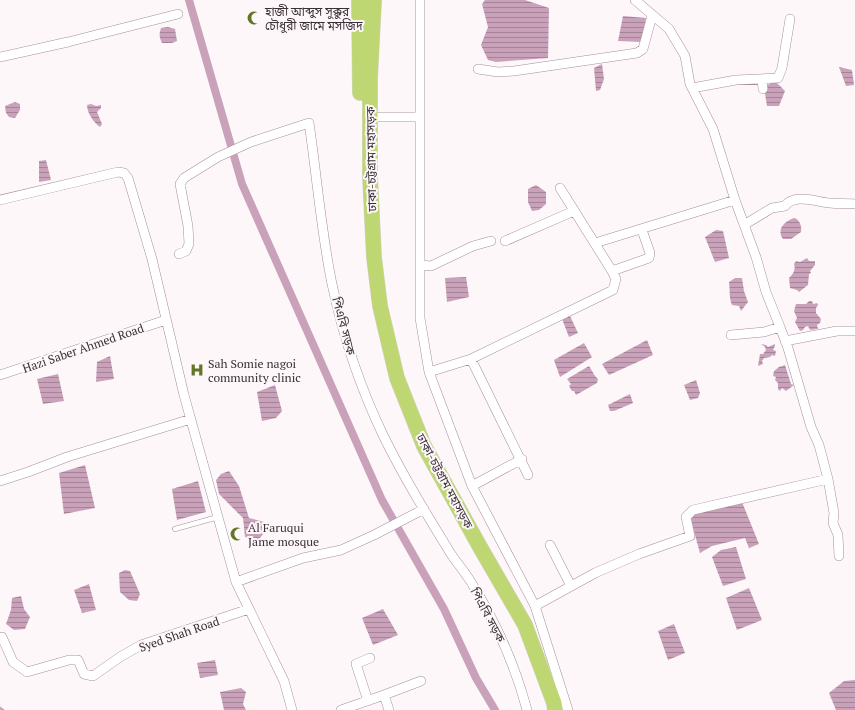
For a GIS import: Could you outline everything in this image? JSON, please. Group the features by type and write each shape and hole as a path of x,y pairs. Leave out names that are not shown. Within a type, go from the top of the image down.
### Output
{"highway":[{"name":"ঢাকা-চট্টগ্রাম মহাসড়ক","path":"359,0 361,176 364,258 370,308 388,381 416,450 516,629 545,710"},
{"name":"ঢাকা-চট্টগ্রাম মহাসড়ক","path":"374,0 370,78 370,176 374,257 380,306 398,378 424,446 480,547 526,625 554,703 555,710"}],"street":[{"path":"420,0 420,318 429,372 472,486 536,606 568,710"},
{"path":"635,0 652,16 670,29 685,56 690,84 713,129 735,200 756,256 766,292 796,374 811,427 819,445 828,479 834,513 834,523 838,535 839,556"},
{"path":"645,9 649,0"},
{"path":"0,57 68,42 178,14"},
{"path":"478,69 498,72 514,71 637,53 643,49 652,16"},
{"path":"692,88 736,80 778,78 782,68 790,19"},
{"path":"762,79 763,89"},
{"path":"379,117 420,117"},
{"name":"পিএবি সড়ক","path":"179,254 186,251 189,244 188,226 180,184 184,178 218,157 252,142 309,123 324,240 332,284 351,355 363,390 382,433 424,509 453,557 471,582 497,629 520,682 527,710"},
{"path":"0,200 118,172 124,173 128,178 150,252 191,419 236,582 284,680 292,710"},
{"path":"429,372 471,359 613,290 616,279 612,270 560,188"},
{"path":"744,225 772,208 785,206 788,201 792,200 802,199 829,203 855,204"},
{"path":"595,244 735,200"},
{"path":"505,241 574,211"},
{"path":"612,270 649,258 650,253 642,230"},
{"path":"420,265 431,266 473,246 491,241"},
{"name":"Hazi Saber Ahmed Road","path":"0,376 166,320"},
{"path":"731,335 764,332 780,327"},
{"path":"785,341 837,331 855,331"},
{"path":"471,359 522,459 528,475"},
{"path":"0,481 67,457 191,419"},
{"path":"472,486 522,459"},
{"path":"536,606 595,573 639,554 690,536 686,517 694,510 828,479"},
{"path":"236,582 303,558 341,550 424,509"},
{"path":"550,545 571,586"},
{"name":"Syed Shah Road","path":"2,637 13,662 28,672 69,660 78,660 84,674 92,676 120,657 142,645 249,609"},
{"path":"368,701 356,664 370,658"},
{"path":"341,710 421,681"},
{"path":"384,695 389,710"}],"lane":[{"path":"175,529 218,517"}],"shaded area":[{"path":"485,0 525,0 549,8 548,58 496,62 488,60 481,45 488,27 482,4"},
{"path":"623,16 646,18 641,42 618,41"},
{"path":"168,27 175,29 177,41 172,43 162,43 160,39 161,28"},
{"path":"602,64 604,79 600,90 596,91 594,68"},
{"path":"839,67 852,70 854,85 846,86"},
{"path":"773,82 777,83 785,91 779,106 767,106 764,87"},
{"path":"15,102 20,104 20,110 15,118 9,117 6,113 5,106"},
{"path":"91,104 96,106 101,105 101,108 97,112 102,124 100,127 93,120 88,111 87,105"},
{"path":"46,160 51,180 39,182 39,161"},
{"path":"536,185 546,192 546,204 539,210 532,211 528,202 528,189"},
{"path":"794,218 798,220 800,224 801,232 791,239 783,239 780,232 782,226"},
{"path":"716,230 723,231 729,258 715,262 705,237"},
{"path":"807,258 809,261 815,261 815,265 810,271 811,273 809,274 808,285 799,292 790,288 789,278 794,272 794,264 796,261 800,262"},
{"path":"466,277 469,297 447,302 445,278"},
{"path":"735,278 742,278 744,291 748,302 741,311 739,306 732,305 730,300 729,282"},
{"path":"809,301 812,301 813,304 817,303 818,305 816,308 816,313 821,319 820,323 817,325 818,329 810,330 808,326 800,331 795,322 797,318 794,311 796,304 806,304"},
{"path":"570,316 578,333 569,337 562,319"},
{"path":"647,340 653,355 609,375 602,364"},
{"path":"584,343 592,357 560,377 554,360"},
{"path":"761,344 768,347 775,344 773,350 776,351 775,356 772,355 764,358 762,361 763,364 758,366 760,354 763,354 766,350"},
{"path":"110,356 114,379 96,382 97,362"},
{"path":"785,365 791,384 794,385 786,391 782,388 780,391 778,389 778,383 775,380 776,377 773,376 774,371"},
{"path":"589,366 598,379 597,383 576,395 569,386 571,384 567,379"},
{"path":"58,374 64,401 43,404 37,379"},
{"path":"696,380 700,393 698,398 690,400 684,385"},
{"path":"275,385 282,411 276,418 262,421 257,392"},
{"path":"630,394 633,403 614,411 610,411 608,405"},
{"path":"85,465 95,508 64,514 59,473"},
{"path":"229,471 239,486 249,518 264,522 266,531 258,540 245,537 243,518 219,494 216,480 221,474"},
{"path":"198,481 206,512 177,520 172,489"},
{"path":"742,502 759,544 749,548 745,538 712,546 700,553 690,517 695,514"},
{"path":"736,547 746,579 723,586 712,557 721,550"},
{"path":"125,570 130,571 140,594 137,601 129,600 120,592 119,573"},
{"path":"89,584 96,610 82,613 74,590"},
{"path":"749,588 762,620 737,630 726,598"},
{"path":"21,596 24,609 30,617 25,629 14,630 6,624 11,610 12,598"},
{"path":"383,609 398,635 373,645 362,618"},
{"path":"674,624 685,653 668,660 658,631"},
{"path":"215,660 218,675 200,678 197,663"},
{"path":"855,680 855,710 836,710 829,693 844,681"},
{"path":"241,688 246,692 243,704 246,710 224,710 220,692"}],"waterway":[{"path":"189,0 242,184 382,500 444,609 476,678 495,710"}],"place":[{"name":"হাজী আব্দুস সুক্কুর চৌধুরী জামে মসজিদ","path":"254,18"},
{"name":"Sah Somie nagoi community clinic","path":"197,370"},
{"name":"Al Faruqui Jame mosque","path":"237,534"}]}
